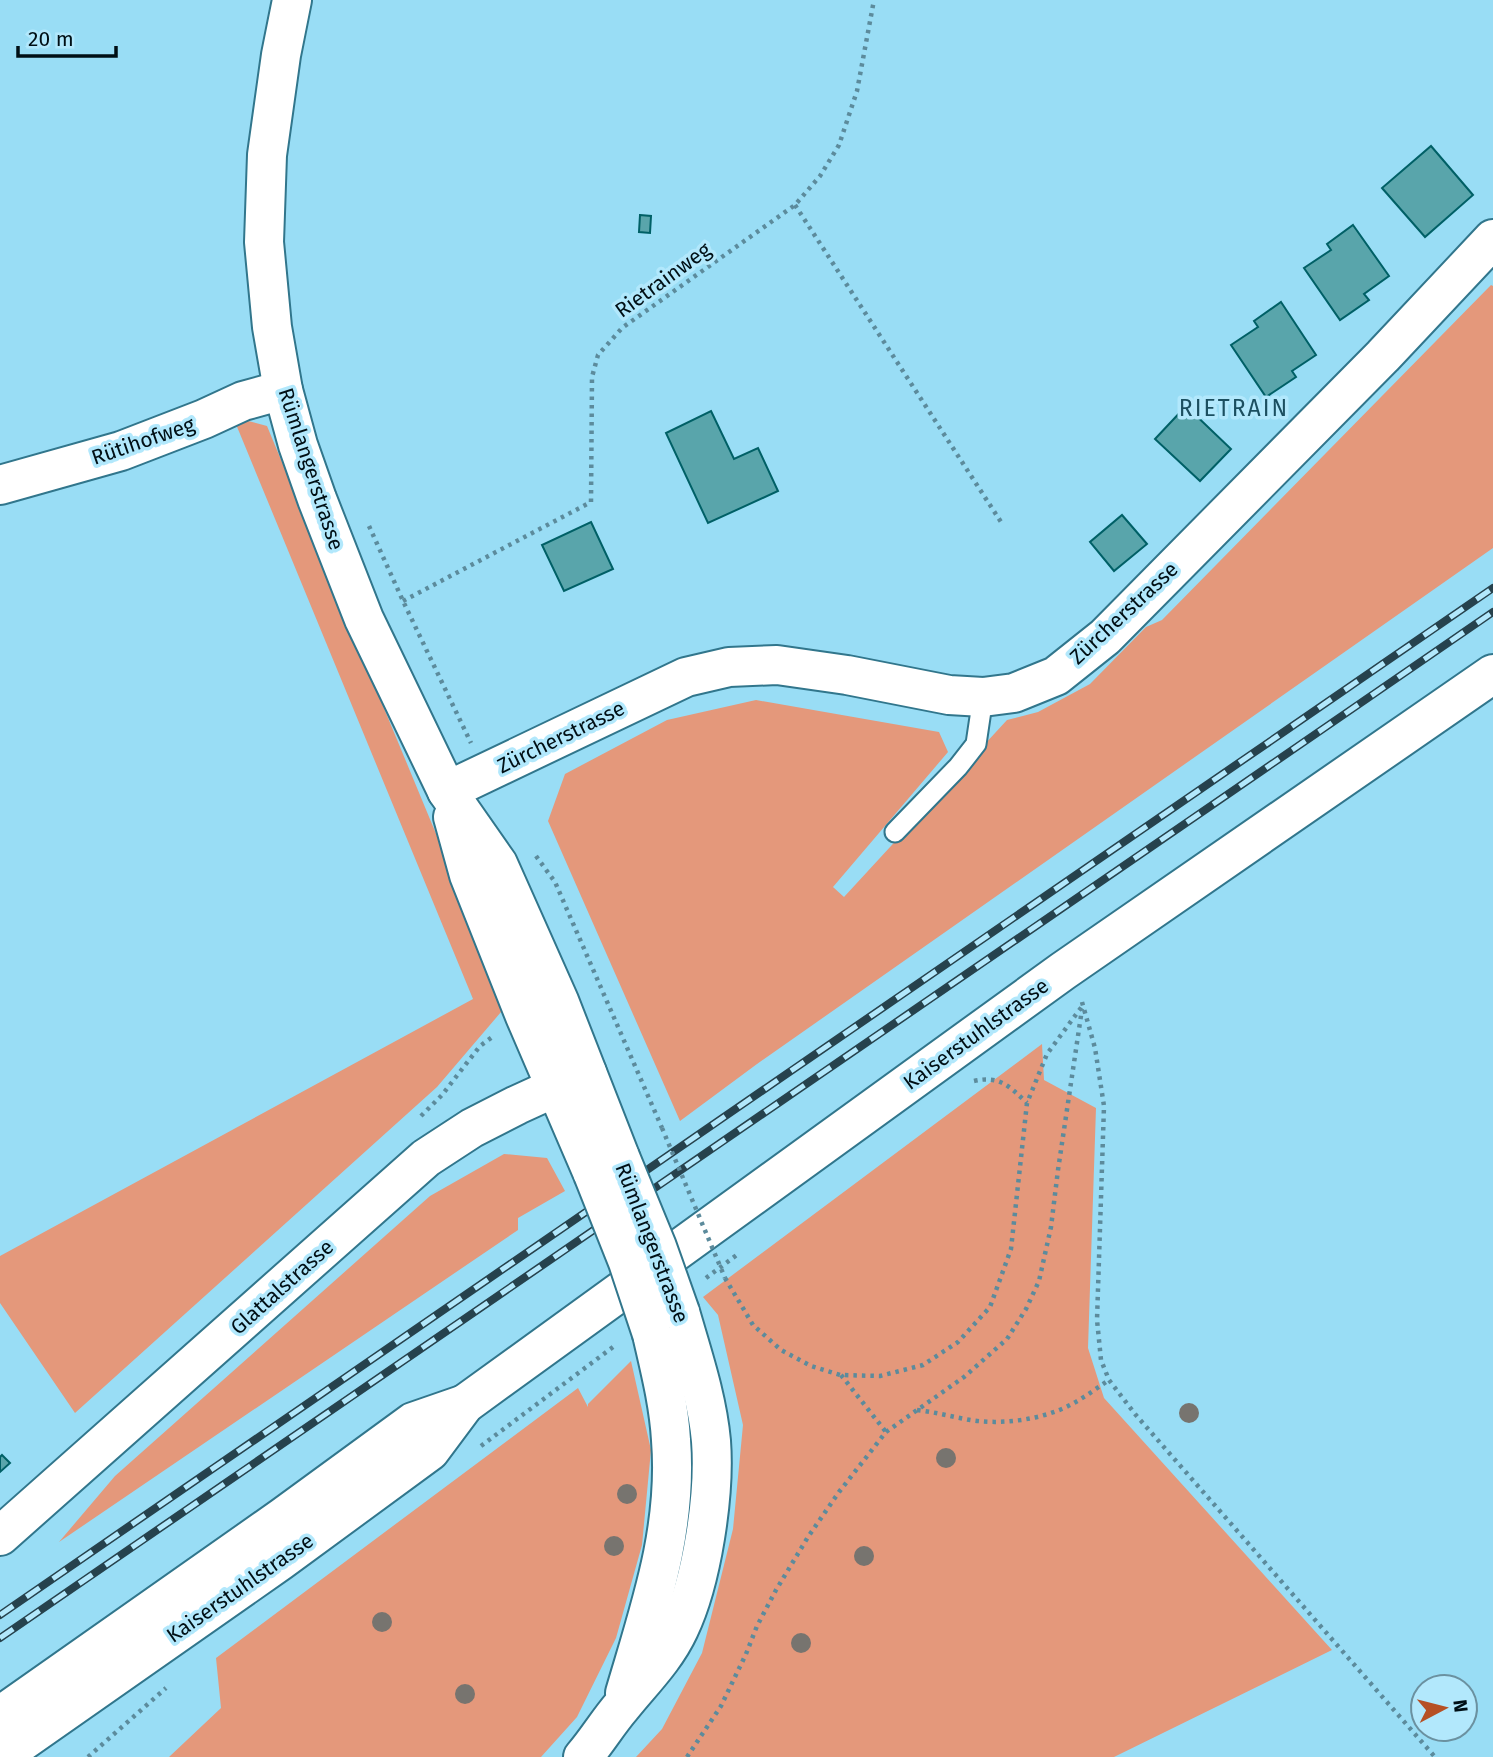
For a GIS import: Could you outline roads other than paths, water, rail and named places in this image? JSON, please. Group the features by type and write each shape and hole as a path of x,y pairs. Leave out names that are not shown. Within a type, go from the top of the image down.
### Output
{"street":[{"name":"Rümlangerstrasse","path":"292,0 267,155 264,242 272,327 283,390 298,445 364,618 447,791 498,864 559,1001 571,1080 606,1166 657,1247 652,1328 696,1367 711,1440 707,1523 696,1577 679,1629 657,1665 583,1757"},
{"name":"Zürcherstrasse","path":"447,791 686,677 729,667 777,665 847,675 949,695 983,697 1014,693 1056,677 1105,637 1383,356 1493,239"},
{"name":"Rütihofweg","path":"0,485 121,451 243,401 283,390"},
{"name":"Kaiserstuhlstrasse","path":"0,1716 413,1422 465,1404 1051,979 1493,674"},
{"name":"Glattalstrasse","path":"0,1536 426,1158 472,1128 571,1080"},
{"name":"Kaiserstuhlstrasse","path":"0,1757 280,1561 430,1451 465,1404"}],"lane":[{"path":"895,832 958,767 976,744 983,697"}],"railway":[{"path":"0,1615 1493,588"},
{"path":"0,1638 1493,612"}],"district":[{"name":"RIETRAIN","path":"1234,408"}]}
